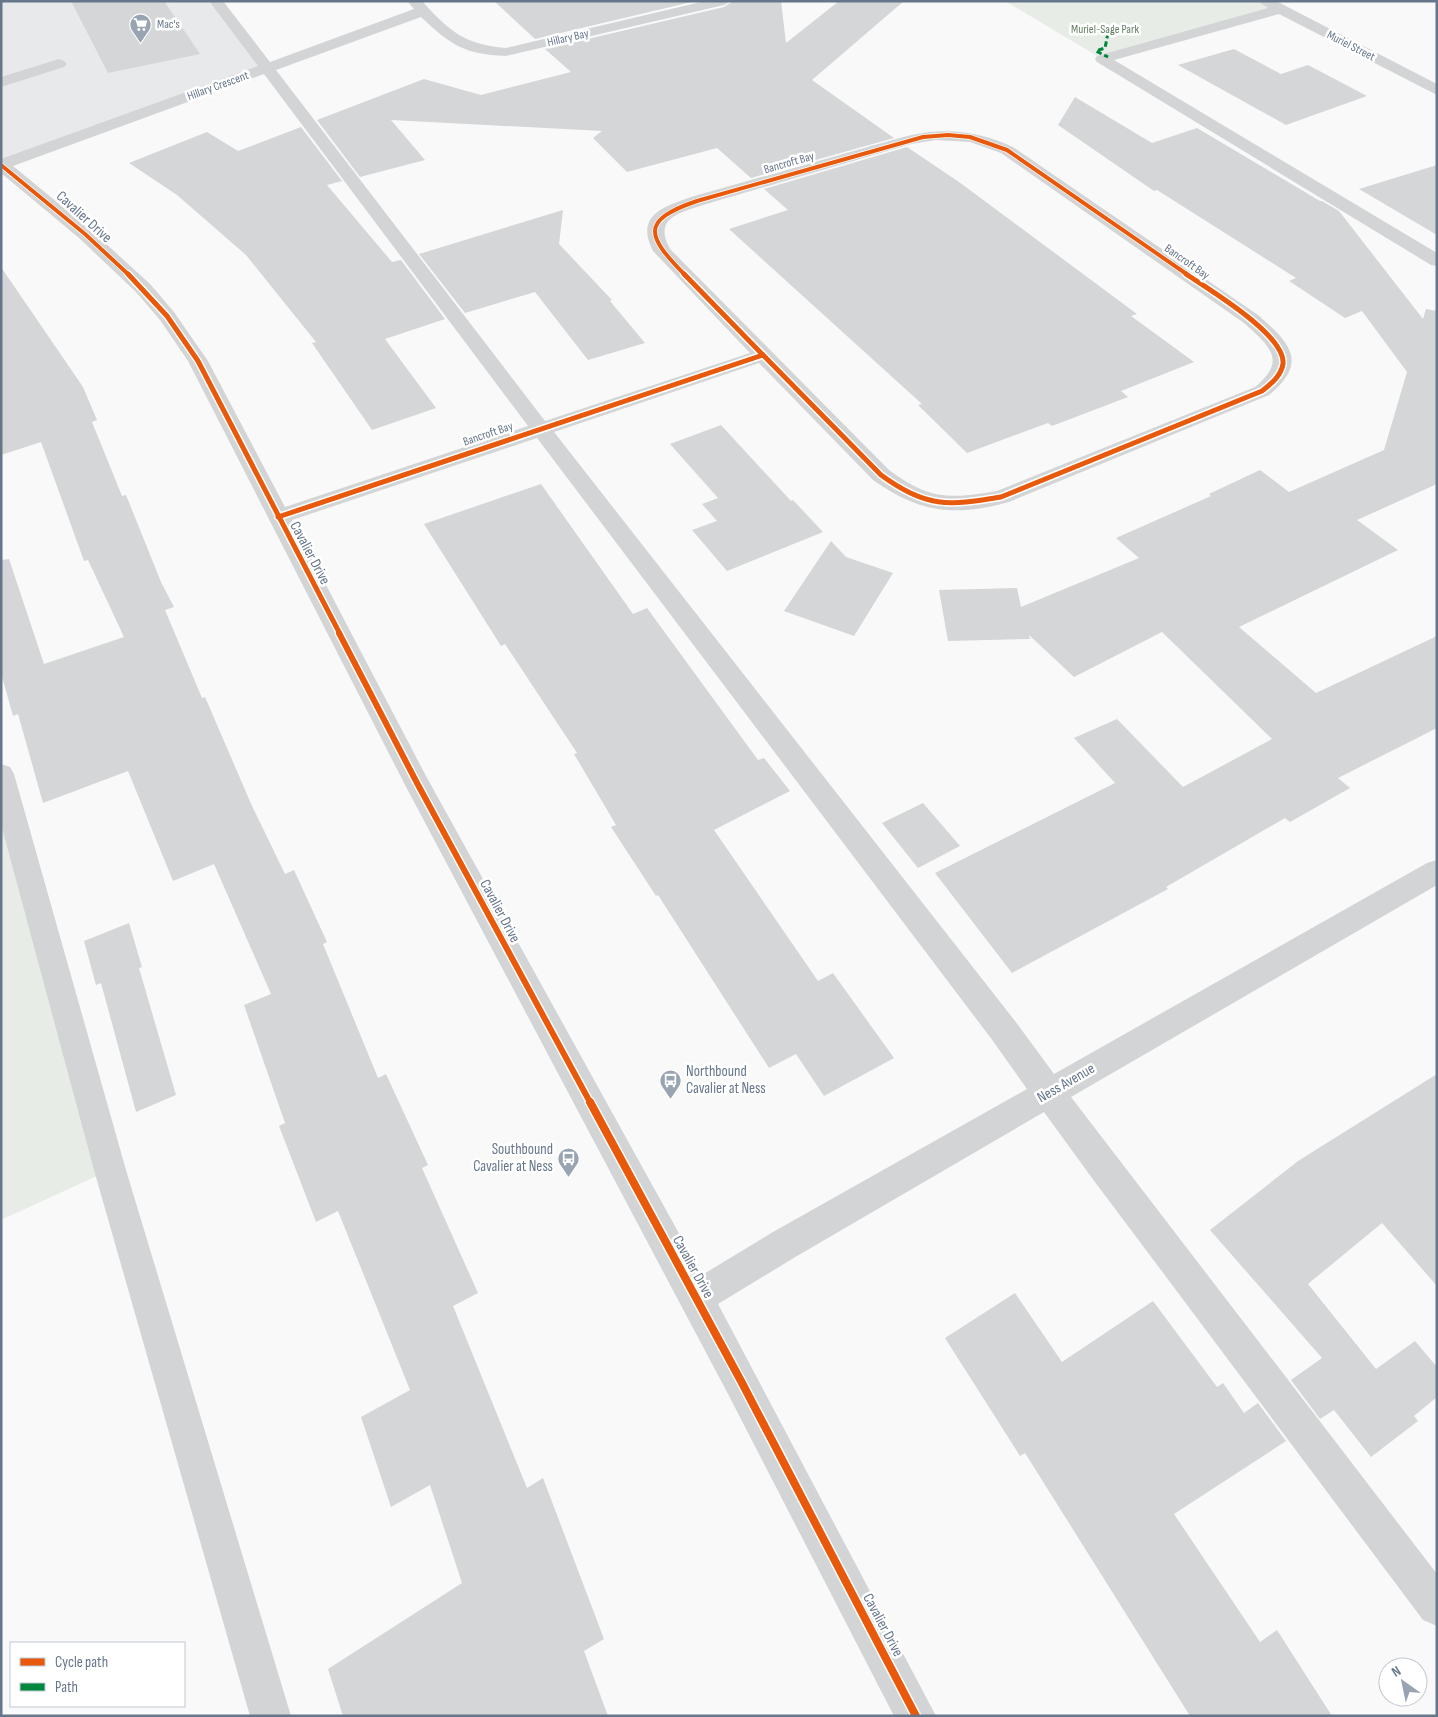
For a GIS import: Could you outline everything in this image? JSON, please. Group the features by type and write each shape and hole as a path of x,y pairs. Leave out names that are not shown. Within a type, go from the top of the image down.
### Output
{"street":[{"path":"216,1 540,428 998,1023 1437,1606"},
{"name":"Hillary Bay","path":"418,6 454,40 464,46 506,52 724,1"},
{"name":"Muriel Street","path":"1266,1 1437,90"},
{"name":"Hillary Crescent","path":"1,165 268,68 418,6"},
{"path":"1281,9 1102,59 1437,261"},
{"path":"1,82 59,64"},
{"name":"Bancroft Bay","path":"935,134 958,134 974,136 1007,150 1242,314 1271,337 1281,351 1283,363 1274,383 1262,391 1001,496 964,502 932,503 901,491 881,475 763,355 662,251 655,241 653,232 657,222 677,208 697,201 909,140 935,134"},
{"name":"Cavalier Drive","path":"1,165 20,178 85,234 143,288 167,316 198,361 417,783 696,1298 916,1716"},
{"name":"Bancroft Bay","path":"278,517 763,355"},
{"path":"1,774 110,1170 271,1716"},
{"name":"Ness Avenue","path":"696,1298 1437,871"}],"shaded area":[{"path":"1,1 216,1 268,68 1,165"}],"green space":[{"name":"Muriel-Sage Park","path":"1005,1 1265,1 1281,9 1102,59"},
{"path":"1,770 110,1170 1,1220"}],"building":[{"path":"71,1 164,1 200,54 108,73"},
{"path":"494,1 696,1 535,39"},
{"path":"733,1 781,1 786,43 839,1 904,1 812,80 894,138 751,178 717,148 627,172 593,138 602,131 391,120 425,160 360,177 317,120 424,79 481,95 571,72 545,49 724,7"},
{"path":"1234,49 1281,74 1308,65 1367,96 1286,125 1178,65"},
{"path":"1075,97 1152,143 1197,128 1339,211 1423,319 1426,309 1437,311 1437,484 1357,520 1398,550 1239,627 1316,693 1437,636 1437,728 1338,778 1350,788 1290,822 1285,818 1166,887 1168,889 1012,973 935,873 1115,783 1074,738 1117,719 1183,787 1272,739 1162,632 1074,677 1029,635 1030,639 948,641 939,590 1017,588 1021,607 1139,558 1116,538 1211,496 1209,494 1260,470 1289,492 1384,450 1407,372 1362,311 1345,318 1289,281 1296,278 1157,190 1154,191 1058,125"},
{"path":"301,127 342,181 327,185 392,262 401,260 445,319 385,339 436,408 372,430 312,343 316,342 246,255 177,195 129,163 207,132 238,151"},
{"path":"907,147 959,182 1137,314 1131,316 1194,362 1121,391 1128,397 1052,426 1048,423 967,453 918,405 922,404 729,229 788,210 764,189"},
{"path":"1437,165 1437,235 1359,189"},
{"path":"563,210 559,244 612,300 610,301 645,343 588,360 535,292 465,313 419,254"},
{"path":"1,267 83,387 97,420 92,422 122,496 126,495 161,582 174,607 165,610 202,698 205,697 252,806 285,874 294,870 327,942 323,944 378,1078 386,1074 428,1165 422,1168 478,1293 453,1306 527,1488 543,1478 604,1639 584,1651 608,1716 343,1716 328,1669 462,1583 430,1485 391,1507 361,1417 410,1390 338,1211 316,1222 279,1126 285,1123 244,1005 271,994 214,864 173,881 128,771 43,803 18,714 13,716 1,673 1,560 9,559 44,664 124,637 88,560 84,561 41,442 1,455"},
{"path":"721,425 791,501 793,500 823,532 727,571 692,530 717,521 702,504 718,498 670,444"},
{"path":"541,484 633,614 647,608 758,760 764,758 790,791 714,830 818,981 833,973 894,1058 824,1096 796,1054 769,1068 658,895 656,896 611,827 616,825 574,754 577,753 505,644 501,646 424,524"},
{"path":"831,541 846,557 893,573 854,636 784,611"},
{"path":"923,803 960,846 918,868 882,823"},
{"path":"129,923 142,967 139,968 176,1095 136,1112 101,983 96,985 84,941"},
{"path":"1437,1074 1437,1286 1382,1223 1308,1284 1376,1369 1415,1341 1437,1367 1437,1397 1414,1416 1418,1421 1371,1457 1334,1410 1320,1419 1291,1380 1322,1358 1210,1230 1298,1161"},
{"path":"1015,1293 1062,1362 1153,1301 1217,1387 1223,1383 1244,1413 1258,1403 1286,1441 1174,1514 1260,1642 1277,1630 1332,1716 1190,1716 1025,1453 1020,1456 945,1338"}],"marked path":[{"path":"1108,33 1105,48 1096,51 1108,57"}],"cycle path":[{"path":"278,517 763,355 662,251 656,240 655,231 657,223 669,212 697,201 923,137 959,135 982,140 1007,150 1251,319 1276,345 1283,362 1281,372 1262,391 1001,497 951,503 924,500 881,475 763,355"},
{"path":"1,165 85,234 143,288 167,316 198,361 417,783 741,1381 916,1716"}],"place":[{"name":"Mac's","path":"141,43"},
{"name":"Northbound Cavalier at Ness","path":"670,1099"},
{"name":"Southbound Cavalier at Ness","path":"569,1177"}]}
